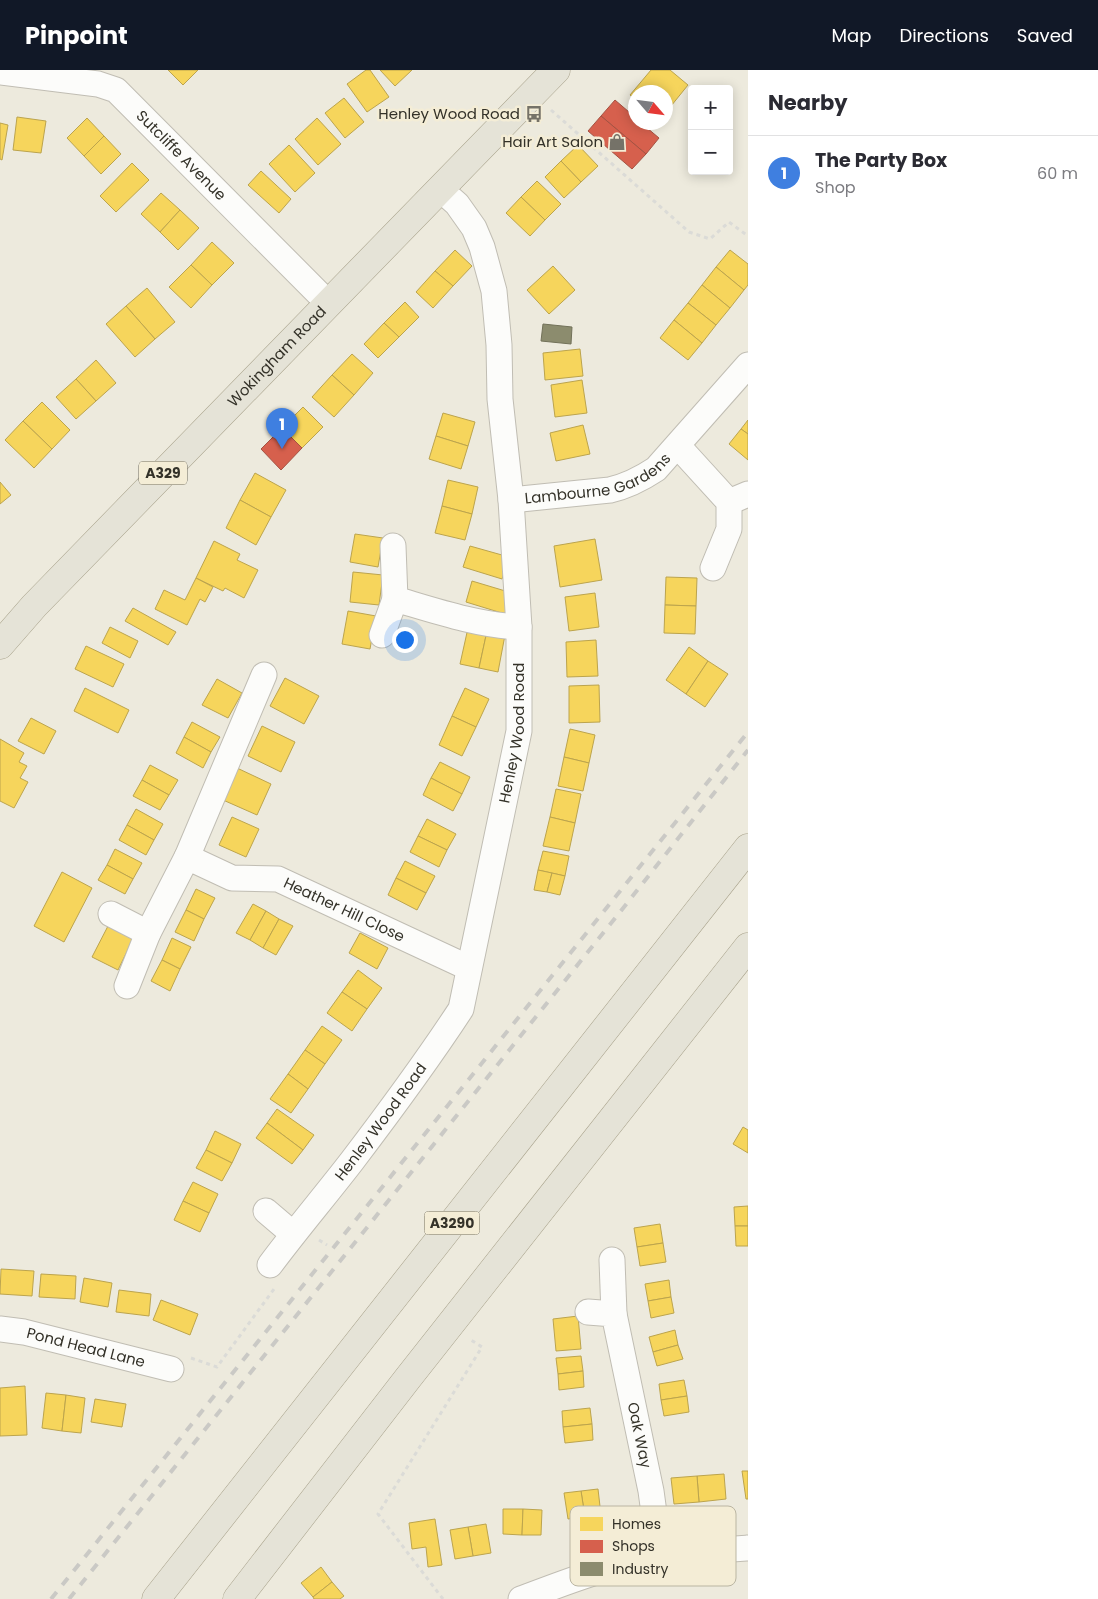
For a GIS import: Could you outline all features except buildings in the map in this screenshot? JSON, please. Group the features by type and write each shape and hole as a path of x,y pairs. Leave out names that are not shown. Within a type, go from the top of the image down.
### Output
{"main road":[{"name":"Wokingham Road","path":"0,645 34,606 556,70"},
{"name":"A3290","path":"156,1599 748,848"},
{"path":"237,1599 408,1378 748,947"}],"street":[{"name":"Sutcliffe Avenue","path":"0,72 98,84 116,90 329,304"},
{"name":"Henley Wood Road","path":"274,1274 293,1234 352,1162 436,1048 461,1009 519,731 520,627 511,500 500,399 499,345 494,290 482,247 474,228 457,204 440,189"},
{"name":"Lambourne Gardens","path":"511,500 610,490 626,486 656,470 745,376"},
{"name":"Lambourne Gardens","path":"678,446 739,498 713,568"},
{"path":"382,634 395,599 393,546"},
{"path":"395,599 447,614 504,626 520,627"},
{"path":"127,986 148,934 187,857 264,675"},
{"name":"Heather Hill Close","path":"187,857 232,878 278,880 469,968"},
{"path":"111,914 148,934"},
{"path":"266,1211 293,1234"},
{"name":"Oak Way","path":"612,1260 614,1314 653,1506"},
{"path":"588,1312 614,1314"},
{"name":"Pond Head Lane","path":"0,1329 24,1332 170,1369"},
{"path":"521,1599 570,1581"}],"path":[{"path":"551,110 689,232 710,238 729,222 748,236"},
{"path":"217,1367 274,1274"},
{"path":"443,1599 378,1514 482,1347 471,1340"}],"railway":[{"path":"51,1599 748,732"},
{"path":"69,1599 748,750"}],"place":[{"name":"Henley Wood Road","path":"534,114"},
{"name":"Hair Art Salon","path":"617,142"},
{"name":"The Party Box","path":"282,449"}]}
